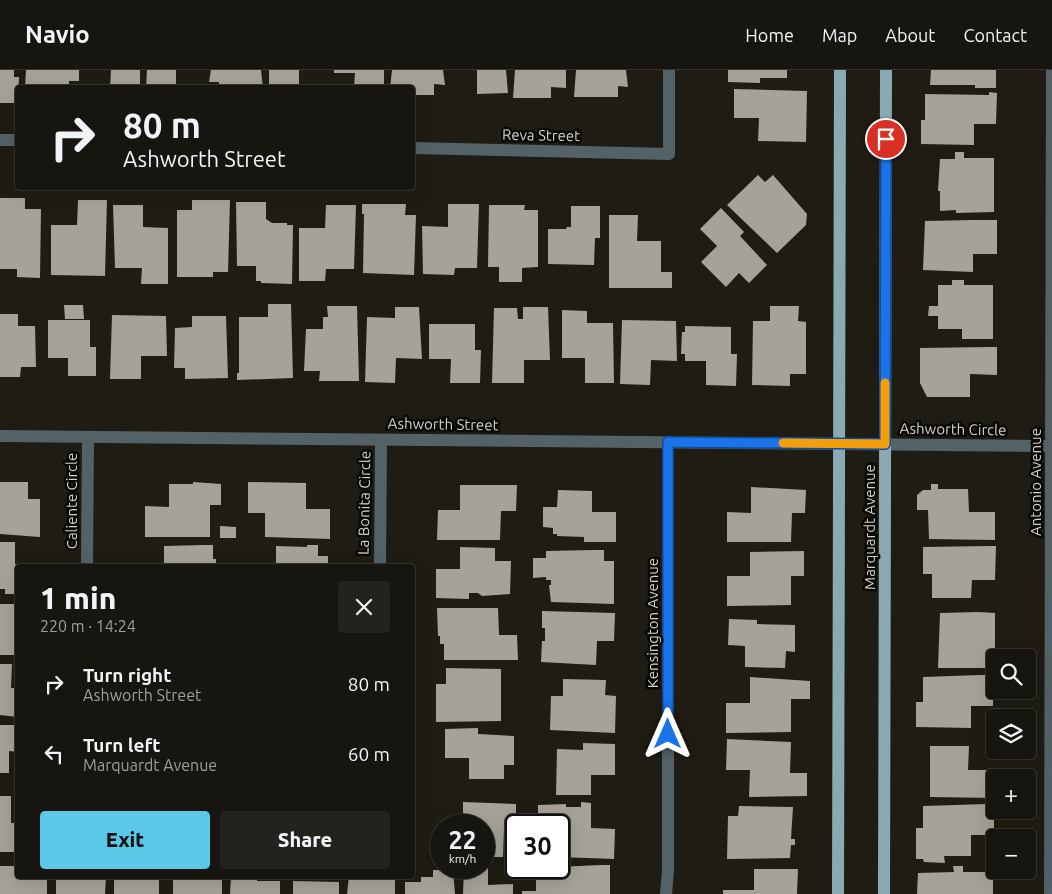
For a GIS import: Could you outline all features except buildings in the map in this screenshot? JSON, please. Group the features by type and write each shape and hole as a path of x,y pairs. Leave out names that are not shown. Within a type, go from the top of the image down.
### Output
{"main road":[{"name":"Marquardt Avenue","path":"838,894 840,70"},
{"name":"Marquardt Avenue","path":"884,894 886,70"}],"street":[{"name":"Reva Street","path":"415,148 669,154 670,70"},
{"name":"Antonio Avenue","path":"1050,894 1052,70"},
{"path":"0,140 15,140"},
{"name":"Ashworth Street","path":"0,436 885,444"},
{"name":"Caliente Circle","path":"87,564 88,437"},
{"name":"Ashworth Circle","path":"885,444 1051,438"},
{"name":"La Bonita Circle","path":"380,564 381,440"},
{"name":"Kensington Avenue","path":"666,894 668,871 668,442"}],"slow traffic":[{"path":"783,443 885,444 885,383"}],"route":[{"path":"668,734 668,442 885,444 886,139"}]}
